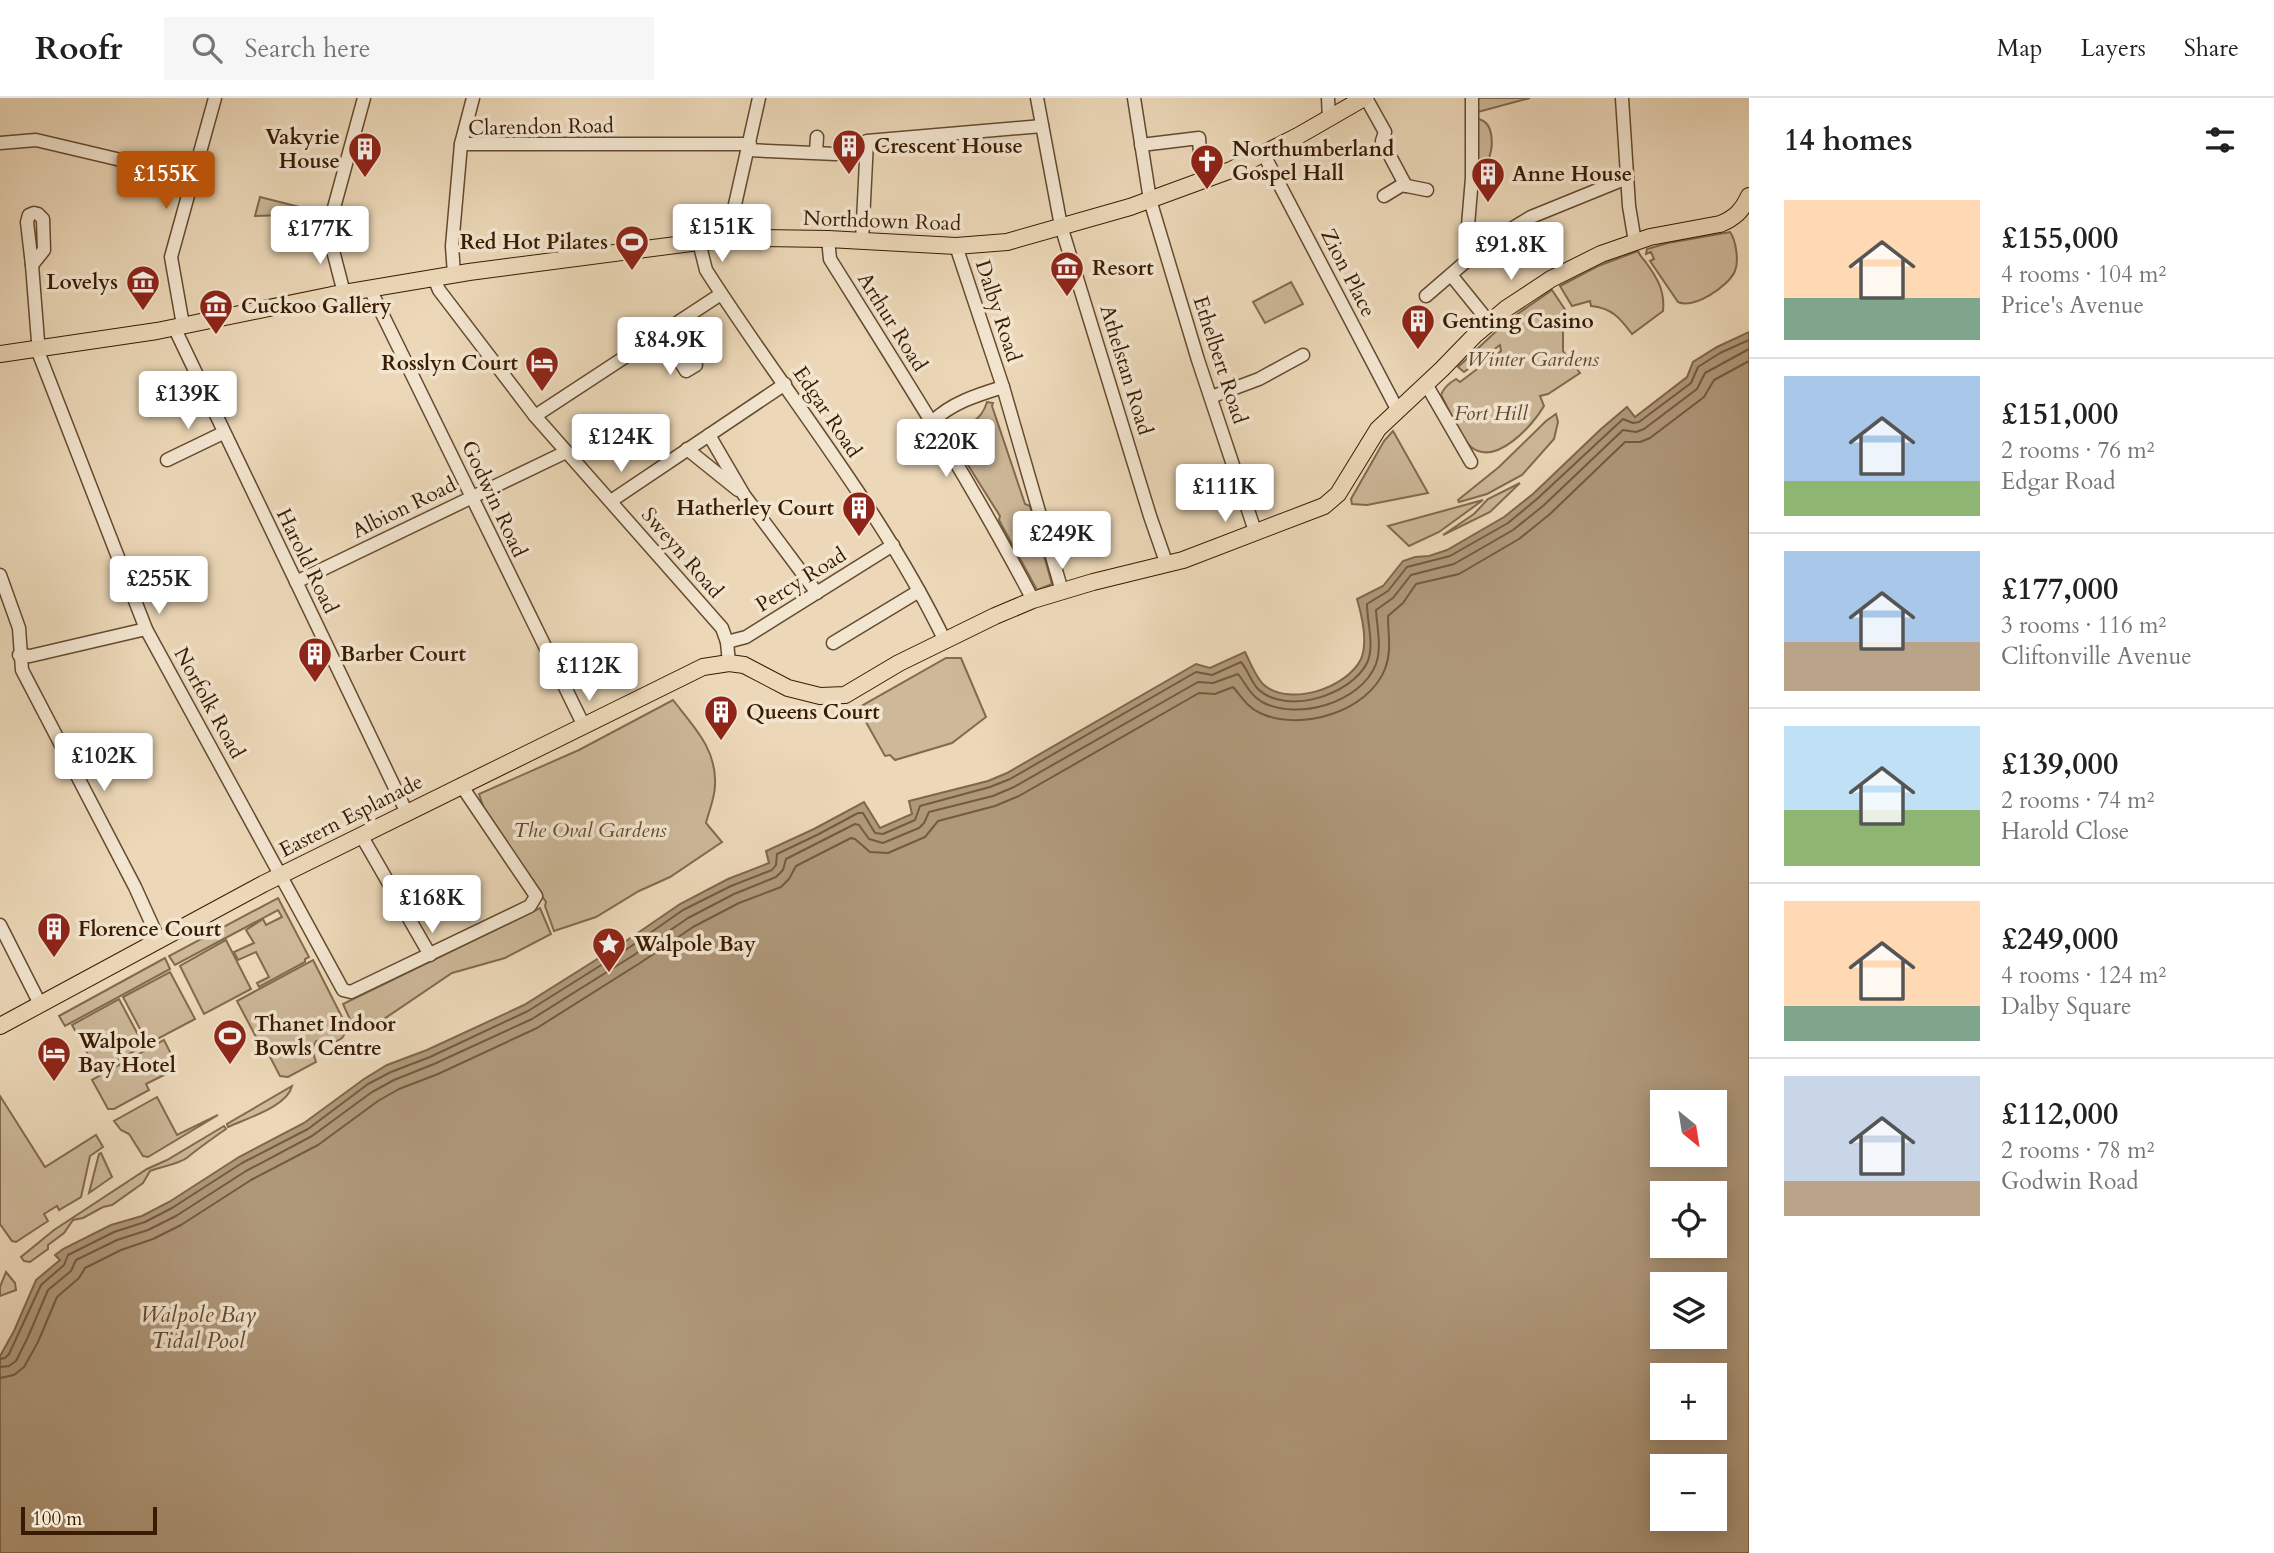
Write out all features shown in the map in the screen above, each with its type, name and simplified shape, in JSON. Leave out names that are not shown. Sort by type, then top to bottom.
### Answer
[{"type":"main road","name":"Northdown Road","points":[[0,354],[179,326],[454,274],[699,242],[828,239],[956,246],[1007,242],[1150,200],[1231,170],[1264,155],[1365,98]]},
{"type":"main road","points":[[729,663],[753,667],[782,685],[820,696],[834,697],[855,691],[899,663],[995,615],[1033,600],[1167,565],[1324,506],[1335,499],[1373,435],[1489,322],[1550,279],[1601,254],[1663,234],[1720,224],[1740,212],[1748,198]]},
{"type":"main road","name":"Eastern Esplanade","points":[[0,1026],[406,811],[703,667],[729,663]]},
{"type":"street","name":"Harold Road","points":[[215,98],[171,257],[179,326],[223,433],[406,811]]},
{"type":"street","points":[[344,293],[329,226],[364,98]]},
{"type":"street","points":[[461,144],[473,98]]},
{"type":"street","points":[[727,240],[759,98]]},
{"type":"street","name":"Athelstan Road","points":[[1037,98],[1061,226],[1167,565]]},
{"type":"street","name":"Ethelbert Road","points":[[1134,98],[1150,200],[1255,531]]},
{"type":"street","points":[[1328,98],[1329,119]]},
{"type":"street","points":[[1365,98],[1385,132],[1382,141],[1406,186]]},
{"type":"street","points":[[1467,237],[1472,178],[1472,98]]},
{"type":"street","points":[[1622,98],[1627,178],[1635,242]]},
{"type":"street","points":[[862,241],[867,141],[1042,126]]},
{"type":"street","points":[[817,137],[817,152]]},
{"type":"street","points":[[1141,145],[1199,138],[1200,154]]},
{"type":"street","points":[[0,143],[36,140],[193,177]]},
{"type":"street","name":"Clarendon Road","points":[[454,274],[452,246],[461,144],[749,147],[836,154]]},
{"type":"street","name":"Zion Place","points":[[1264,155],[1397,409]]},
{"type":"street","points":[[1426,296],[1485,245],[1531,217],[1627,178]]},
{"type":"street","points":[[1384,196],[1402,185],[1427,190]]},
{"type":"street","name":"Arthur Road","points":[[828,239],[830,259],[932,422],[1033,600]]},
{"type":"street","name":"Edgar Road","points":[[699,242],[706,270],[893,545],[945,641]]},
{"type":"street","name":"Dalby Road","points":[[956,246],[1003,387],[1062,591]]},
{"type":"street","name":"Norfolk Road","points":[[32,265],[39,354],[146,629],[343,990],[351,992],[429,955]]},
{"type":"street","points":[[1451,275],[1489,322]]},
{"type":"street","name":"Sweyn Road","points":[[433,278],[439,290],[535,416],[722,628],[727,642],[729,663]]},
{"type":"street","name":"Godwin Road","points":[[370,289],[583,726]]},
{"type":"street","points":[[535,416],[721,294]]},
{"type":"street","points":[[662,333],[686,371],[696,365]]},
{"type":"street","points":[[1211,397],[1259,379],[1303,355]]},
{"type":"street","points":[[611,501],[785,384]]},
{"type":"street","points":[[1426,384],[1471,462]]},
{"type":"street","points":[[932,422],[960,402],[1003,387]]},
{"type":"street","points":[[167,460],[223,433]]},
{"type":"street","points":[[709,435],[744,495],[817,593]]},
{"type":"street","points":[[687,449],[744,495]]},
{"type":"street","name":"Albion Road","points":[[296,582],[566,452]]},
{"type":"street","name":"Percy Road","points":[[727,642],[746,636],[893,545]]},
{"type":"street","points":[[0,575],[19,628],[22,670],[135,887],[159,940]]},
{"type":"street","points":[[833,643],[919,591]]},
{"type":"street","points":[[19,655],[30,656],[146,629]]},
{"type":"street","points":[[361,835],[429,955],[530,906],[536,896],[461,785]]},
{"type":"street","points":[[0,925],[40,1004]]},
{"type":"green space","points":[[1478,98],[1530,98],[1478,112]]},
{"type":"green space","points":[[1478,119],[1488,125],[1492,143],[1487,162],[1478,166]]},
{"type":"green space","points":[[260,197],[323,213],[320,223],[315,223],[315,214],[255,216]]},
{"type":"green space","points":[[1730,232],[1737,256],[1735,271],[1731,277],[1710,295],[1693,302],[1678,302],[1650,261],[1654,259],[1651,252],[1646,254],[1647,249]]},
{"type":"green space","name":"Winter Gardens","points":[[1638,251],[1660,286],[1663,311],[1632,334],[1615,315],[1605,309],[1591,306],[1590,301],[1572,306],[1560,286],[1598,266]]},
{"type":"green space","points":[[1291,282],[1303,304],[1265,323],[1253,302]]},
{"type":"green space","name":"Fort Hill","points":[[1552,290],[1566,311],[1557,325],[1563,328],[1563,351],[1580,373],[1548,394],[1540,396],[1544,406],[1523,433],[1513,441],[1491,452],[1481,452],[1471,447],[1463,437],[1441,395],[1442,392],[1451,382],[1456,379],[1460,382],[1501,351],[1500,345],[1464,372],[1458,367],[1506,322]]},
{"type":"green space","points":[[987,402],[993,403],[1025,504],[1030,506],[1052,584],[1037,590],[999,520],[1000,516],[942,424],[945,421],[959,425],[971,422],[981,415]]},
{"type":"green space","points":[[1556,414],[1558,422],[1554,439],[1522,475],[1487,494],[1459,502],[1458,500],[1499,467]]},
{"type":"green space","points":[[1393,431],[1428,493],[1367,505],[1352,504],[1351,499],[1384,441]]},
{"type":"green space","points":[[1520,483],[1490,512],[1443,535],[1474,514],[1488,499]]},
{"type":"green space","points":[[1483,500],[1439,532],[1409,546],[1388,526]]},
{"type":"green space","points":[[946,658],[961,658],[986,717],[952,743],[895,760],[890,755],[885,756],[858,708]]},
{"type":"green space","name":"The Oval Gardens","points":[[673,700],[696,729],[712,760],[715,790],[706,823],[722,842],[670,877],[639,891],[596,917],[554,931],[546,902],[486,815],[479,794],[579,750]]},
{"type":"green space","points":[[278,898],[309,957],[305,962],[259,987],[257,983],[269,977],[256,952],[238,960],[234,952],[254,943],[246,930],[263,919],[266,925],[282,917],[278,910],[175,965],[169,956]]},
{"type":"green space","points":[[540,908],[551,934],[505,958],[452,973],[378,1023],[365,1027],[353,1026],[343,1004]]},
{"type":"green space","points":[[226,940],[251,989],[204,1014],[180,966]]},
{"type":"green space","points":[[165,958],[170,969],[65,1026],[59,1016]]},
{"type":"green space","points":[[313,960],[348,1029],[342,1038],[332,1044],[325,1039],[316,1041],[312,1049],[316,1062],[288,1077],[280,1076],[237,1001]]},
{"type":"green space","points":[[170,972],[195,1019],[148,1044],[123,997]]},
{"type":"green space","points":[[119,999],[144,1046],[97,1071],[72,1025]]},
{"type":"green space","points":[[164,1040],[175,1062],[169,1065],[172,1071],[146,1084],[149,1090],[114,1109],[108,1109],[92,1080]]},
{"type":"green space","points":[[292,1086],[289,1093],[275,1106],[228,1127],[227,1124]]},
{"type":"green space","points":[[0,1096],[45,1167],[96,1135],[103,1147],[90,1156],[81,1197],[59,1210],[57,1206],[44,1214],[48,1221],[16,1242],[12,1241],[0,1224]]},
{"type":"green space","points":[[157,1097],[177,1135],[218,1115],[148,1157],[143,1156],[129,1134],[121,1130],[114,1121]]},
{"type":"green space","points":[[224,1126],[226,1129],[184,1159],[150,1171],[143,1183],[112,1205],[73,1220],[64,1233],[48,1245],[48,1249],[30,1262],[21,1257],[54,1230],[147,1169]]},
{"type":"green space","points":[[101,1153],[112,1177],[89,1193],[99,1154]]},
{"type":"green space","points":[[6,1272],[15,1283],[16,1290],[0,1296],[0,1287]]},
{"type":"water","name":"Walpole Bay Tidal Pool","points":[[1749,332],[1749,1553],[0,1553],[0,1356],[36,1280],[60,1260],[55,1255],[63,1249],[111,1225],[142,1216],[169,1202],[239,1157],[304,1123],[387,1065],[427,1050],[524,1005],[680,904],[728,879],[769,863],[766,851],[864,802],[880,828],[912,814],[909,801],[988,781],[1007,773],[1196,664],[1210,668],[1245,652],[1261,682],[1275,691],[1302,694],[1331,686],[1354,669],[1363,653],[1364,629],[1357,599],[1383,586],[1403,561],[1447,550],[1504,517],[1533,494],[1627,407],[1635,417],[1687,377],[1693,362]]},
{"type":"place","name":"Crescent House","points":[[849,176]]},
{"type":"place","name":"Vakyrie House","points":[[365,179]]},
{"type":"place","name":"Northumberland Gospel Hall","points":[[1207,191]]},
{"type":"place","name":"Anne House","points":[[1488,204]]},
{"type":"place","name":"Red Hot Pilates","points":[[632,272]]},
{"type":"place","name":"Resort","points":[[1067,298]]},
{"type":"place","name":"Lovelys","points":[[143,312]]},
{"type":"place","name":"Cuckoo Gallery","points":[[216,336]]},
{"type":"place","name":"Genting Casino","points":[[1418,351]]},
{"type":"place","name":"Rosslyn Court","points":[[542,393]]},
{"type":"place","name":"Hatherley Court","points":[[859,538]]},
{"type":"place","name":"Barber Court","points":[[315,684]]},
{"type":"place","name":"Queens Court","points":[[721,742]]},
{"type":"place","name":"Florence Court","points":[[54,959]]},
{"type":"place","name":"Walpole Bay","points":[[609,974]]},
{"type":"place","name":"Thanet Indoor Bowls Centre","points":[[230,1066]]},
{"type":"place","name":"Walpole Bay Hotel","points":[[54,1083]]}]
